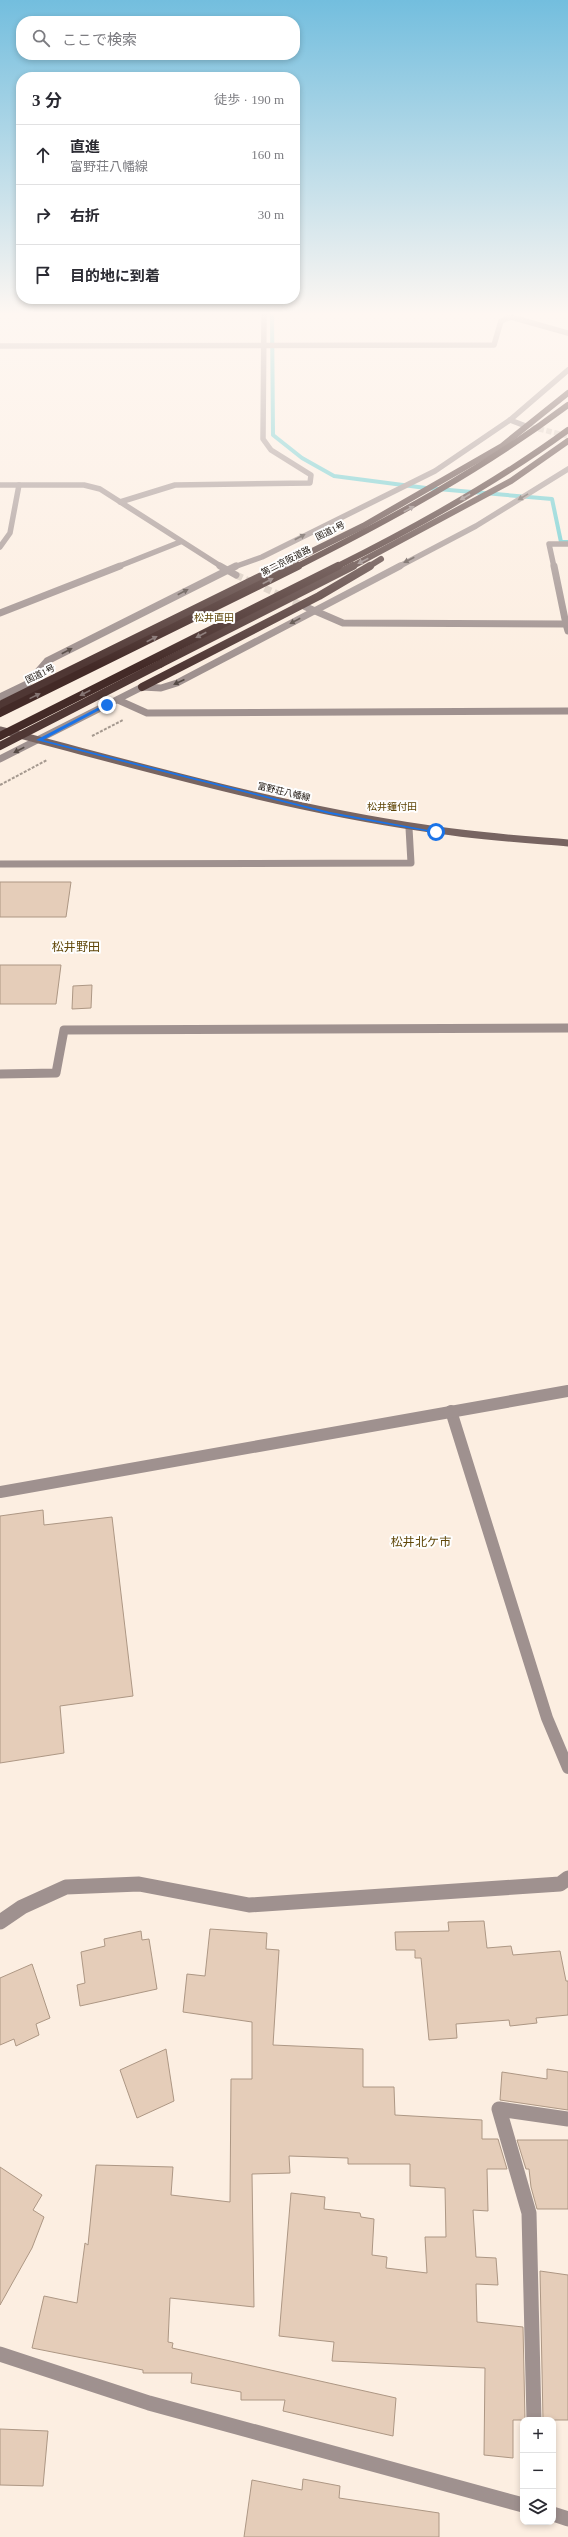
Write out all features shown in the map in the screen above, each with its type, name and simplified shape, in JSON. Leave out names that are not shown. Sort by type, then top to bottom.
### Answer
[{"type":"highway","name":"国道1号","points":[[0,705],[382,516],[502,446],[521,430]]},
{"type":"highway","name":"第二京阪道路","points":[[0,713],[364,533],[434,495],[500,455],[533,430]]},
{"type":"highway","points":[[0,736],[385,542],[526,461],[567,430]]},
{"type":"highway","points":[[0,746],[410,537],[511,481],[568,441]]},
{"type":"highway","points":[[27,684],[318,540],[382,516]]},
{"type":"highway","points":[[142,687],[319,596],[397,549],[410,537]]},
{"type":"main road","name":"富野荘八幡線","points":[[0,730],[300,806],[409,828],[477,837],[568,843]]},
{"type":"street","points":[[120,502],[175,484],[292,486],[310,483],[311,476],[271,450],[263,439],[263,430]]},
{"type":"street","points":[[0,697],[27,684],[47,661],[228,570],[262,557],[435,471],[495,430]]},
{"type":"street","points":[[0,759],[142,687],[161,688],[178,683],[476,526],[568,469]]},
{"type":"street","points":[[0,484],[84,485],[100,489],[180,542],[236,574]]},
{"type":"street","points":[[0,547],[10,533],[19,485]]},
{"type":"street","points":[[0,614],[180,542]]},
{"type":"street","points":[[568,544],[549,544],[568,631]]},
{"type":"street","points":[[306,607],[343,623],[566,624]]},
{"type":"street","points":[[118,700],[147,713],[568,711]]},
{"type":"street","points":[[0,864],[411,863],[409,828]]},
{"type":"street","points":[[0,1074],[56,1073],[64,1030],[568,1028]]},
{"type":"street","points":[[0,1492],[568,1391]]},
{"type":"street","points":[[450,1411],[547,1718],[568,1768]]},
{"type":"street","points":[[0,1922],[22,1907],[66,1887],[139,1884],[249,1905],[560,1884],[568,1878]]},
{"type":"street","points":[[534,2417],[529,2213],[499,2109],[568,2119]]},
{"type":"street","points":[[0,2354],[150,2403],[520,2504]]},
{"type":"street","points":[[556,2515],[568,2519]]},
{"type":"building","points":[[0,882],[71,882],[66,917],[0,917]]},
{"type":"building","points":[[0,965],[61,965],[56,1004],[0,1004]]},
{"type":"building","points":[[92,985],[91,1008],[72,1009],[73,986]]},
{"type":"building","points":[[43,1510],[44,1525],[112,1517],[133,1696],[60,1706],[64,1753],[0,1763],[0,1516]]},
{"type":"building","points":[[484,1921],[487,1948],[511,1946],[513,1955],[560,1951],[566,1981],[568,1981],[568,2015],[536,2018],[537,2023],[510,2026],[509,2020],[456,2024],[457,2038],[429,2040],[421,1958],[415,1958],[415,1950],[396,1950],[395,1932],[449,1931],[448,1922]]},
{"type":"building","points":[[210,1929],[267,1933],[266,1949],[279,1950],[273,2045],[363,2049],[363,2087],[394,2087],[395,2115],[482,2120],[482,2139],[498,2139],[507,2169],[487,2169],[488,2211],[473,2210],[476,2257],[496,2258],[498,2285],[476,2284],[477,2322],[523,2327],[525,2417],[520,2417],[520,2420],[513,2420],[513,2458],[484,2455],[485,2368],[332,2361],[334,2342],[279,2336],[291,2193],[325,2197],[324,2209],[360,2213],[361,2217],[374,2219],[372,2255],[387,2257],[386,2268],[427,2273],[425,2237],[446,2237],[445,2188],[410,2186],[410,2164],[348,2164],[348,2158],[289,2156],[290,2173],[252,2174],[254,2307],[170,2298],[168,2342],[173,2343],[172,2348],[396,2398],[393,2436],[283,2411],[285,2400],[241,2400],[241,2392],[191,2383],[192,2373],[143,2373],[143,2370],[32,2348],[44,2296],[77,2303],[85,2243],[88,2245],[96,2165],[173,2167],[171,2195],[230,2202],[231,2079],[252,2079],[252,2022],[183,2012],[187,1974],[205,1976]]},
{"type":"building","points":[[141,1931],[142,1940],[149,1939],[157,1989],[80,2006],[77,1985],[85,1983],[81,1952],[105,1946],[104,1939]]},
{"type":"building","points":[[32,1964],[50,2018],[36,2024],[39,2035],[16,2046],[14,2039],[0,2045],[0,1978]]},
{"type":"building","points":[[166,2049],[174,2101],[137,2118],[120,2070]]},
{"type":"building","points":[[547,2069],[568,2072],[568,2110],[500,2100],[502,2072],[547,2079]]},
{"type":"building","points":[[517,2140],[568,2140],[568,2209],[537,2209],[531,2187],[529,2169],[526,2169]]},
{"type":"building","points":[[0,2167],[42,2195],[33,2210],[44,2217],[32,2248],[0,2305]]},
{"type":"building","points":[[540,2271],[568,2275],[568,2420],[556,2420],[556,2417],[543,2417]]},
{"type":"building","points":[[0,2429],[48,2431],[43,2486],[0,2485]]},
{"type":"building","points":[[303,2479],[340,2486],[339,2498],[439,2513],[439,2537],[244,2537],[252,2480],[302,2490]]},
{"type":"waterway","points":[[273,430],[273,435],[302,458],[334,476],[426,488],[552,499],[561,542],[568,542]]},
{"type":"tunnel","points":[[545,430],[568,436]]},
{"type":"tunnel","points":[[236,575],[306,607]]},
{"type":"district","name":"松井直田","points":[[214,617]]},
{"type":"district","name":"松井鐘付田","points":[[392,806]]},
{"type":"district","name":"松井野田","points":[[76,947]]},
{"type":"district","name":"松井北ケ市","points":[[421,1542]]},
{"type":"route","points":[[107,705],[38,740],[211,785],[330,813],[436,832]]}]
